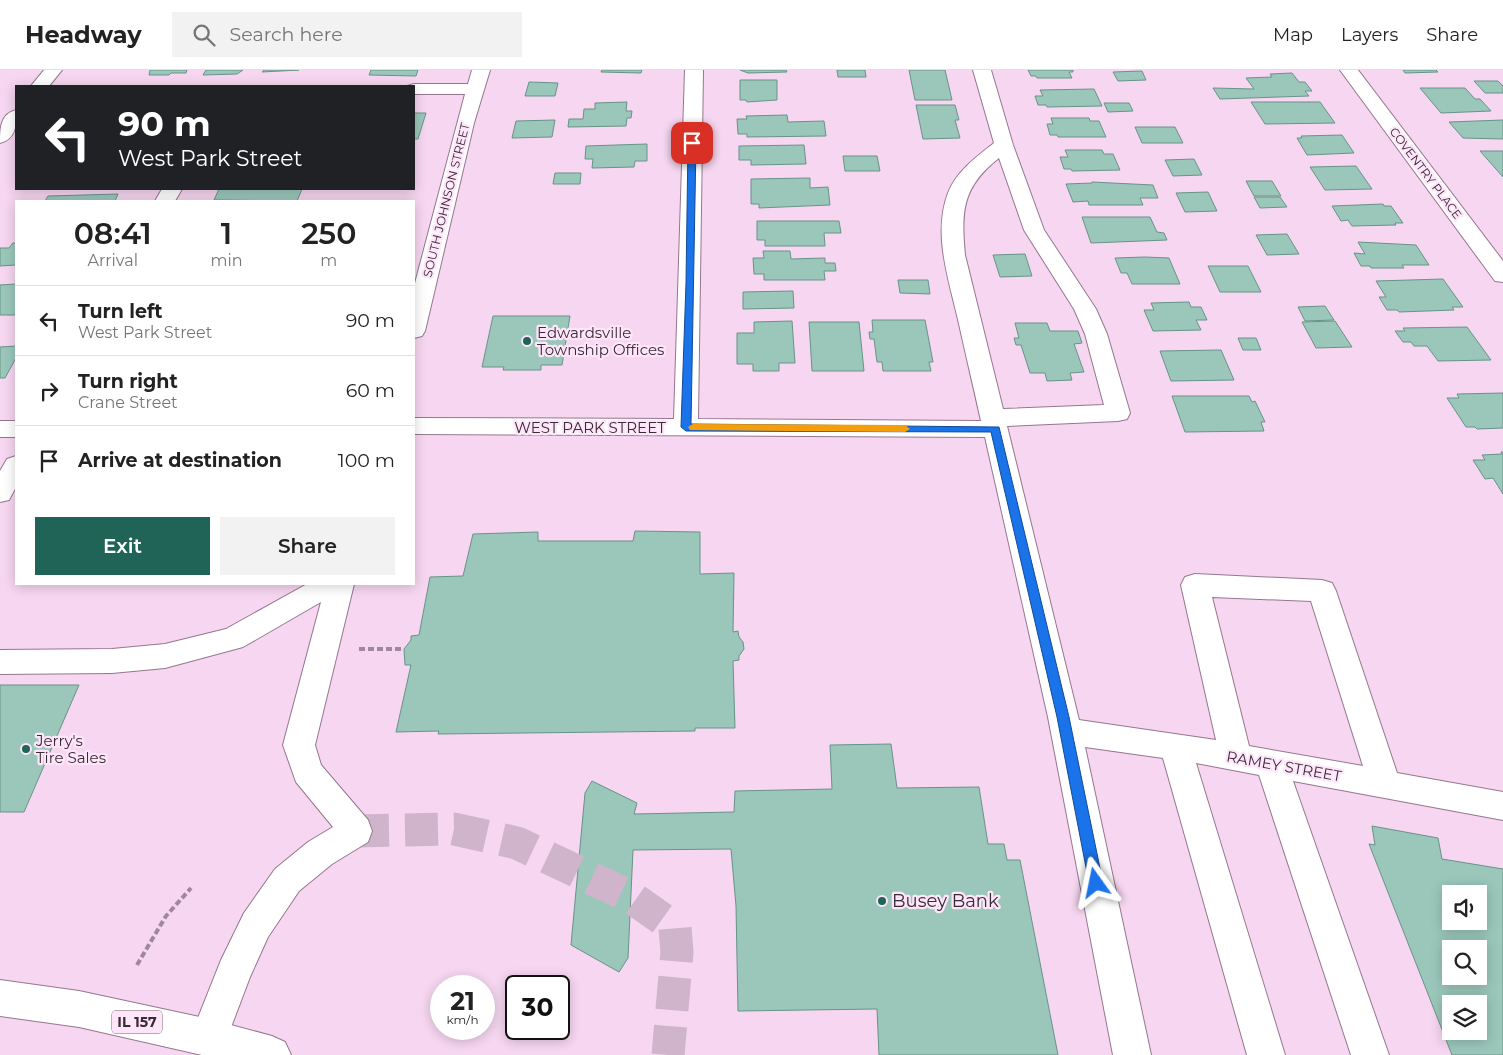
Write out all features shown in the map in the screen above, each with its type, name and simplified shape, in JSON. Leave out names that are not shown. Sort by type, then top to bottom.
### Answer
[{"type":"street","points":[[41,85],[53,70]]},
{"type":"street","points":[[686,427],[694,70]]},
{"type":"street","points":[[982,70],[1004,145],[977,165],[963,181],[954,202],[951,227],[954,255],[1065,731],[1132,1055]]},
{"type":"street","name":"COVENTRY PLACE","points":[[1350,70],[1503,276]]},
{"type":"street","points":[[415,89],[478,79]]},
{"type":"street","name":"SOUTH JOHNSON STREET","points":[[415,327],[465,123],[478,79]]},
{"type":"street","points":[[0,137],[15,117]]},
{"type":"street","name":"WEST PARK STREET","points":[[415,426],[686,427],[994,423],[1118,413],[1096,334],[1085,309],[1034,230],[1004,145]]},
{"type":"street","points":[[0,429],[15,429]]},
{"type":"street","points":[[0,493],[15,467]]},
{"type":"street","points":[[0,662],[112,661],[165,656],[233,639],[328,585]]},
{"type":"street","points":[[209,1038],[234,972],[256,926],[287,880],[320,853],[356,831],[307,772],[299,745],[340,585]]},
{"type":"street","points":[[1236,757],[1195,585],[1322,591],[1385,784]]},
{"type":"street","name":"RAMEY STREET","points":[[1065,731],[1174,746],[1503,806]]},
{"type":"street","points":[[1174,746],[1266,1055]]},
{"type":"street","points":[[1271,764],[1370,1055]]},
{"type":"street","name":"IL 157","points":[[0,998],[79,1009],[209,1038],[272,1055]]},
{"type":"path","points":[[354,649],[404,650]]},
{"type":"path","points":[[137,965],[166,916],[191,888]]},
{"type":"building","points":[[150,70],[187,70],[186,73],[149,75]]},
{"type":"building","points":[[206,70],[243,70],[237,74],[203,75]]},
{"type":"building","points":[[264,70],[299,70],[262,72]]},
{"type":"building","points":[[371,70],[418,70],[416,76],[369,75]]},
{"type":"building","points":[[602,70],[642,70],[641,73],[601,72]]},
{"type":"building","points":[[740,70],[786,70],[787,72],[748,73]]},
{"type":"building","points":[[837,70],[865,70],[866,77],[838,77]]},
{"type":"building","points":[[909,70],[945,70],[952,100],[915,100]]},
{"type":"building","points":[[1028,70],[1073,70],[1073,72],[1069,72],[1072,78],[1037,78],[1036,76],[1031,76]]},
{"type":"building","points":[[1403,70],[1436,70],[1438,72],[1405,73]]},
{"type":"building","points":[[1142,71],[1146,80],[1118,81],[1113,72]]},
{"type":"building","points":[[1292,73],[1299,82],[1305,82],[1312,91],[1305,91],[1309,96],[1220,99],[1213,88],[1254,89],[1246,78],[1272,77],[1270,74]]},
{"type":"building","points":[[740,80],[777,80],[777,100],[747,102],[746,100],[740,100]]},
{"type":"building","points":[[1474,81],[1498,81],[1503,86],[1503,93],[1485,93]]},
{"type":"building","points":[[529,82],[558,83],[555,96],[525,96]]},
{"type":"building","points":[[1420,88],[1465,88],[1475,99],[1480,99],[1491,111],[1441,113]]},
{"type":"building","points":[[1094,89],[1102,106],[1047,107],[1046,105],[1038,105],[1035,96],[1043,96],[1040,90]]},
{"type":"building","points":[[627,102],[626,111],[632,111],[631,118],[627,118],[626,126],[568,127],[569,119],[583,119],[584,109],[595,109],[595,103]]},
{"type":"building","points":[[1251,102],[1320,102],[1335,123],[1265,124]]},
{"type":"building","points":[[1104,103],[1129,103],[1133,111],[1108,112]]},
{"type":"building","points":[[916,105],[955,105],[959,120],[955,120],[960,138],[923,139]]},
{"type":"building","points":[[415,113],[426,113],[418,139],[415,139]]},
{"type":"building","points":[[787,115],[788,122],[824,121],[826,136],[747,137],[747,134],[738,134],[737,119],[747,119],[746,116]]},
{"type":"building","points":[[1051,118],[1089,118],[1090,121],[1099,121],[1106,137],[1058,137],[1057,135],[1050,135],[1047,124],[1053,124]]},
{"type":"building","points":[[555,120],[552,137],[512,138],[516,121]]},
{"type":"building","points":[[1503,120],[1503,139],[1463,138],[1449,122]]},
{"type":"building","points":[[1135,127],[1175,127],[1183,143],[1142,143]]},
{"type":"building","points":[[1342,135],[1354,153],[1307,155],[1297,138],[1302,138],[1301,136]]},
{"type":"building","points":[[647,144],[647,161],[635,161],[634,167],[592,168],[593,159],[585,159],[586,146]]},
{"type":"building","points":[[804,145],[806,164],[751,165],[751,160],[739,160],[739,146]]},
{"type":"building","points":[[1065,150],[1102,150],[1104,154],[1113,154],[1120,170],[1072,171],[1071,169],[1064,169],[1060,157],[1068,157]]},
{"type":"building","points":[[1480,151],[1503,151],[1503,177]]},
{"type":"building","points":[[843,156],[877,156],[880,171],[845,171]]},
{"type":"building","points":[[1194,159],[1202,175],[1173,176],[1165,160]]},
{"type":"building","points":[[1356,166],[1372,189],[1325,190],[1310,167]]},
{"type":"building","points":[[555,173],[581,173],[580,184],[553,184]]},
{"type":"building","points":[[810,178],[810,188],[828,187],[830,205],[759,208],[759,204],[751,204],[751,179]]},
{"type":"building","points":[[1246,181],[1272,181],[1281,196],[1254,196]]},
{"type":"building","points":[[1092,182],[1153,185],[1158,198],[1140,198],[1143,205],[1089,205],[1088,201],[1073,202],[1066,184]]},
{"type":"building","points":[[219,190],[302,190],[297,200],[214,200]]},
{"type":"building","points":[[1208,192],[1217,211],[1185,212],[1176,193]]},
{"type":"building","points":[[118,194],[115,200],[46,200],[48,196]]},
{"type":"building","points":[[1254,197],[1280,197],[1287,207],[1260,208]]},
{"type":"building","points":[[1383,204],[1384,206],[1391,206],[1403,223],[1395,223],[1396,225],[1352,226],[1348,220],[1341,221],[1332,206]]},
{"type":"building","points":[[1082,217],[1150,217],[1157,232],[1164,233],[1167,240],[1091,243]]},
{"type":"building","points":[[757,221],[839,221],[841,233],[824,233],[825,246],[765,246],[765,240],[757,240]]},
{"type":"building","points":[[1287,234],[1299,254],[1267,255],[1256,235]]},
{"type":"building","points":[[1358,242],[1416,245],[1429,265],[1402,265],[1404,268],[1371,268],[1370,266],[1361,266],[1354,253],[1365,254]]},
{"type":"building","points":[[15,243],[15,265],[0,266],[0,248],[9,248]]},
{"type":"building","points":[[763,251],[790,251],[791,259],[825,258],[825,263],[835,263],[836,271],[824,271],[825,280],[764,280],[764,274],[754,274],[753,258],[764,258]]},
{"type":"building","points":[[1025,254],[1032,276],[1000,277],[993,255]]},
{"type":"building","points":[[1115,258],[1169,258],[1180,284],[1132,284],[1127,273],[1121,273]]},
{"type":"building","points":[[1208,266],[1248,266],[1261,292],[1220,292]]},
{"type":"building","points":[[1443,279],[1463,307],[1452,307],[1454,310],[1399,312],[1397,310],[1387,310],[1379,297],[1386,297],[1376,281]]},
{"type":"building","points":[[898,280],[928,280],[930,294],[900,293]]},
{"type":"building","points":[[15,284],[15,315],[0,315],[0,285]]},
{"type":"building","points":[[793,291],[794,308],[743,309],[743,292]]},
{"type":"building","points":[[1189,302],[1191,307],[1201,307],[1207,320],[1196,320],[1201,330],[1153,331],[1144,310],[1154,310],[1151,303]]},
{"type":"building","points":[[1325,306],[1334,320],[1305,321],[1298,307]]},
{"type":"building","name":"Edwardsville Township Offices","points":[[493,316],[570,316],[562,365],[541,365],[541,370],[503,370],[504,367],[482,367]]},
{"type":"building","points":[[872,320],[925,320],[933,362],[929,362],[931,371],[883,371],[882,362],[877,362],[874,339],[870,339],[869,332],[873,332]]},
{"type":"building","points":[[792,321],[795,363],[779,363],[779,371],[753,371],[753,364],[737,364],[737,333],[754,333],[754,322]]},
{"type":"building","points":[[1335,321],[1352,347],[1316,348],[1302,322]]},
{"type":"building","points":[[809,322],[859,322],[864,371],[812,371]]},
{"type":"building","points":[[1015,323],[1047,323],[1050,331],[1078,331],[1082,343],[1074,344],[1084,372],[1070,373],[1072,380],[1047,381],[1045,373],[1030,373],[1021,345],[1016,345],[1014,338],[1019,338]]},
{"type":"building","points":[[1467,327],[1491,360],[1438,361],[1427,346],[1414,346],[1411,342],[1403,342],[1395,331],[1405,331],[1403,328]]},
{"type":"building","points":[[1238,338],[1256,338],[1261,350],[1243,350]]},
{"type":"building","points":[[15,346],[15,360],[5,378],[0,378],[0,347]]},
{"type":"building","points":[[1221,350],[1234,380],[1171,381],[1160,351]]},
{"type":"building","points":[[1503,393],[1503,428],[1477,429],[1475,427],[1466,427],[1447,398],[1459,398],[1457,394]]},
{"type":"building","points":[[1172,396],[1249,396],[1252,402],[1255,401],[1265,422],[1261,422],[1264,431],[1185,432]]},
{"type":"building","points":[[1501,452],[1503,452],[1503,494],[1493,478],[1485,479],[1473,460],[1485,460],[1482,455],[1502,454]]},
{"type":"building","points":[[635,531],[700,532],[700,574],[734,573],[733,632],[738,631],[744,649],[739,656],[739,660],[733,661],[735,728],[695,728],[695,731],[438,734],[439,731],[396,732],[411,665],[405,665],[404,649],[411,640],[411,636],[419,635],[430,577],[463,576],[473,534],[538,532],[538,541],[633,541]]},
{"type":"building","name":"Jerry's Tire Sales","points":[[0,685],[79,685],[24,812],[0,812]]},
{"type":"building","name":"Busey Bank","points":[[891,744],[897,788],[979,787],[988,844],[1004,844],[1007,860],[1020,860],[1058,1055],[879,1055],[877,1009],[738,1011],[736,906],[731,849],[633,850],[628,958],[619,972],[571,945],[585,793],[592,781],[637,803],[634,814],[734,812],[735,791],[832,789],[830,745]]},
{"type":"building","points":[[1372,826],[1438,838],[1442,859],[1503,869],[1503,1055],[1452,1055],[1446,1040],[1487,1040],[1487,995],[1442,995],[1442,1030],[1369,844],[1375,845]]},
{"type":"tunnel","points":[[356,831],[454,829],[517,843],[631,897],[675,928],[677,952],[668,1055]]},
{"type":"slow traffic","points":[[693,427],[905,429]]},
{"type":"place","name":"Edwardsville Township Offices","points":[[527,341]]},
{"type":"place","name":"Jerry's Tire Sales","points":[[26,749]]},
{"type":"place","name":"Busey Bank","points":[[882,901]]},
{"type":"route","points":[[692,143],[686,427],[995,429],[1063,717],[1096,883]]}]
